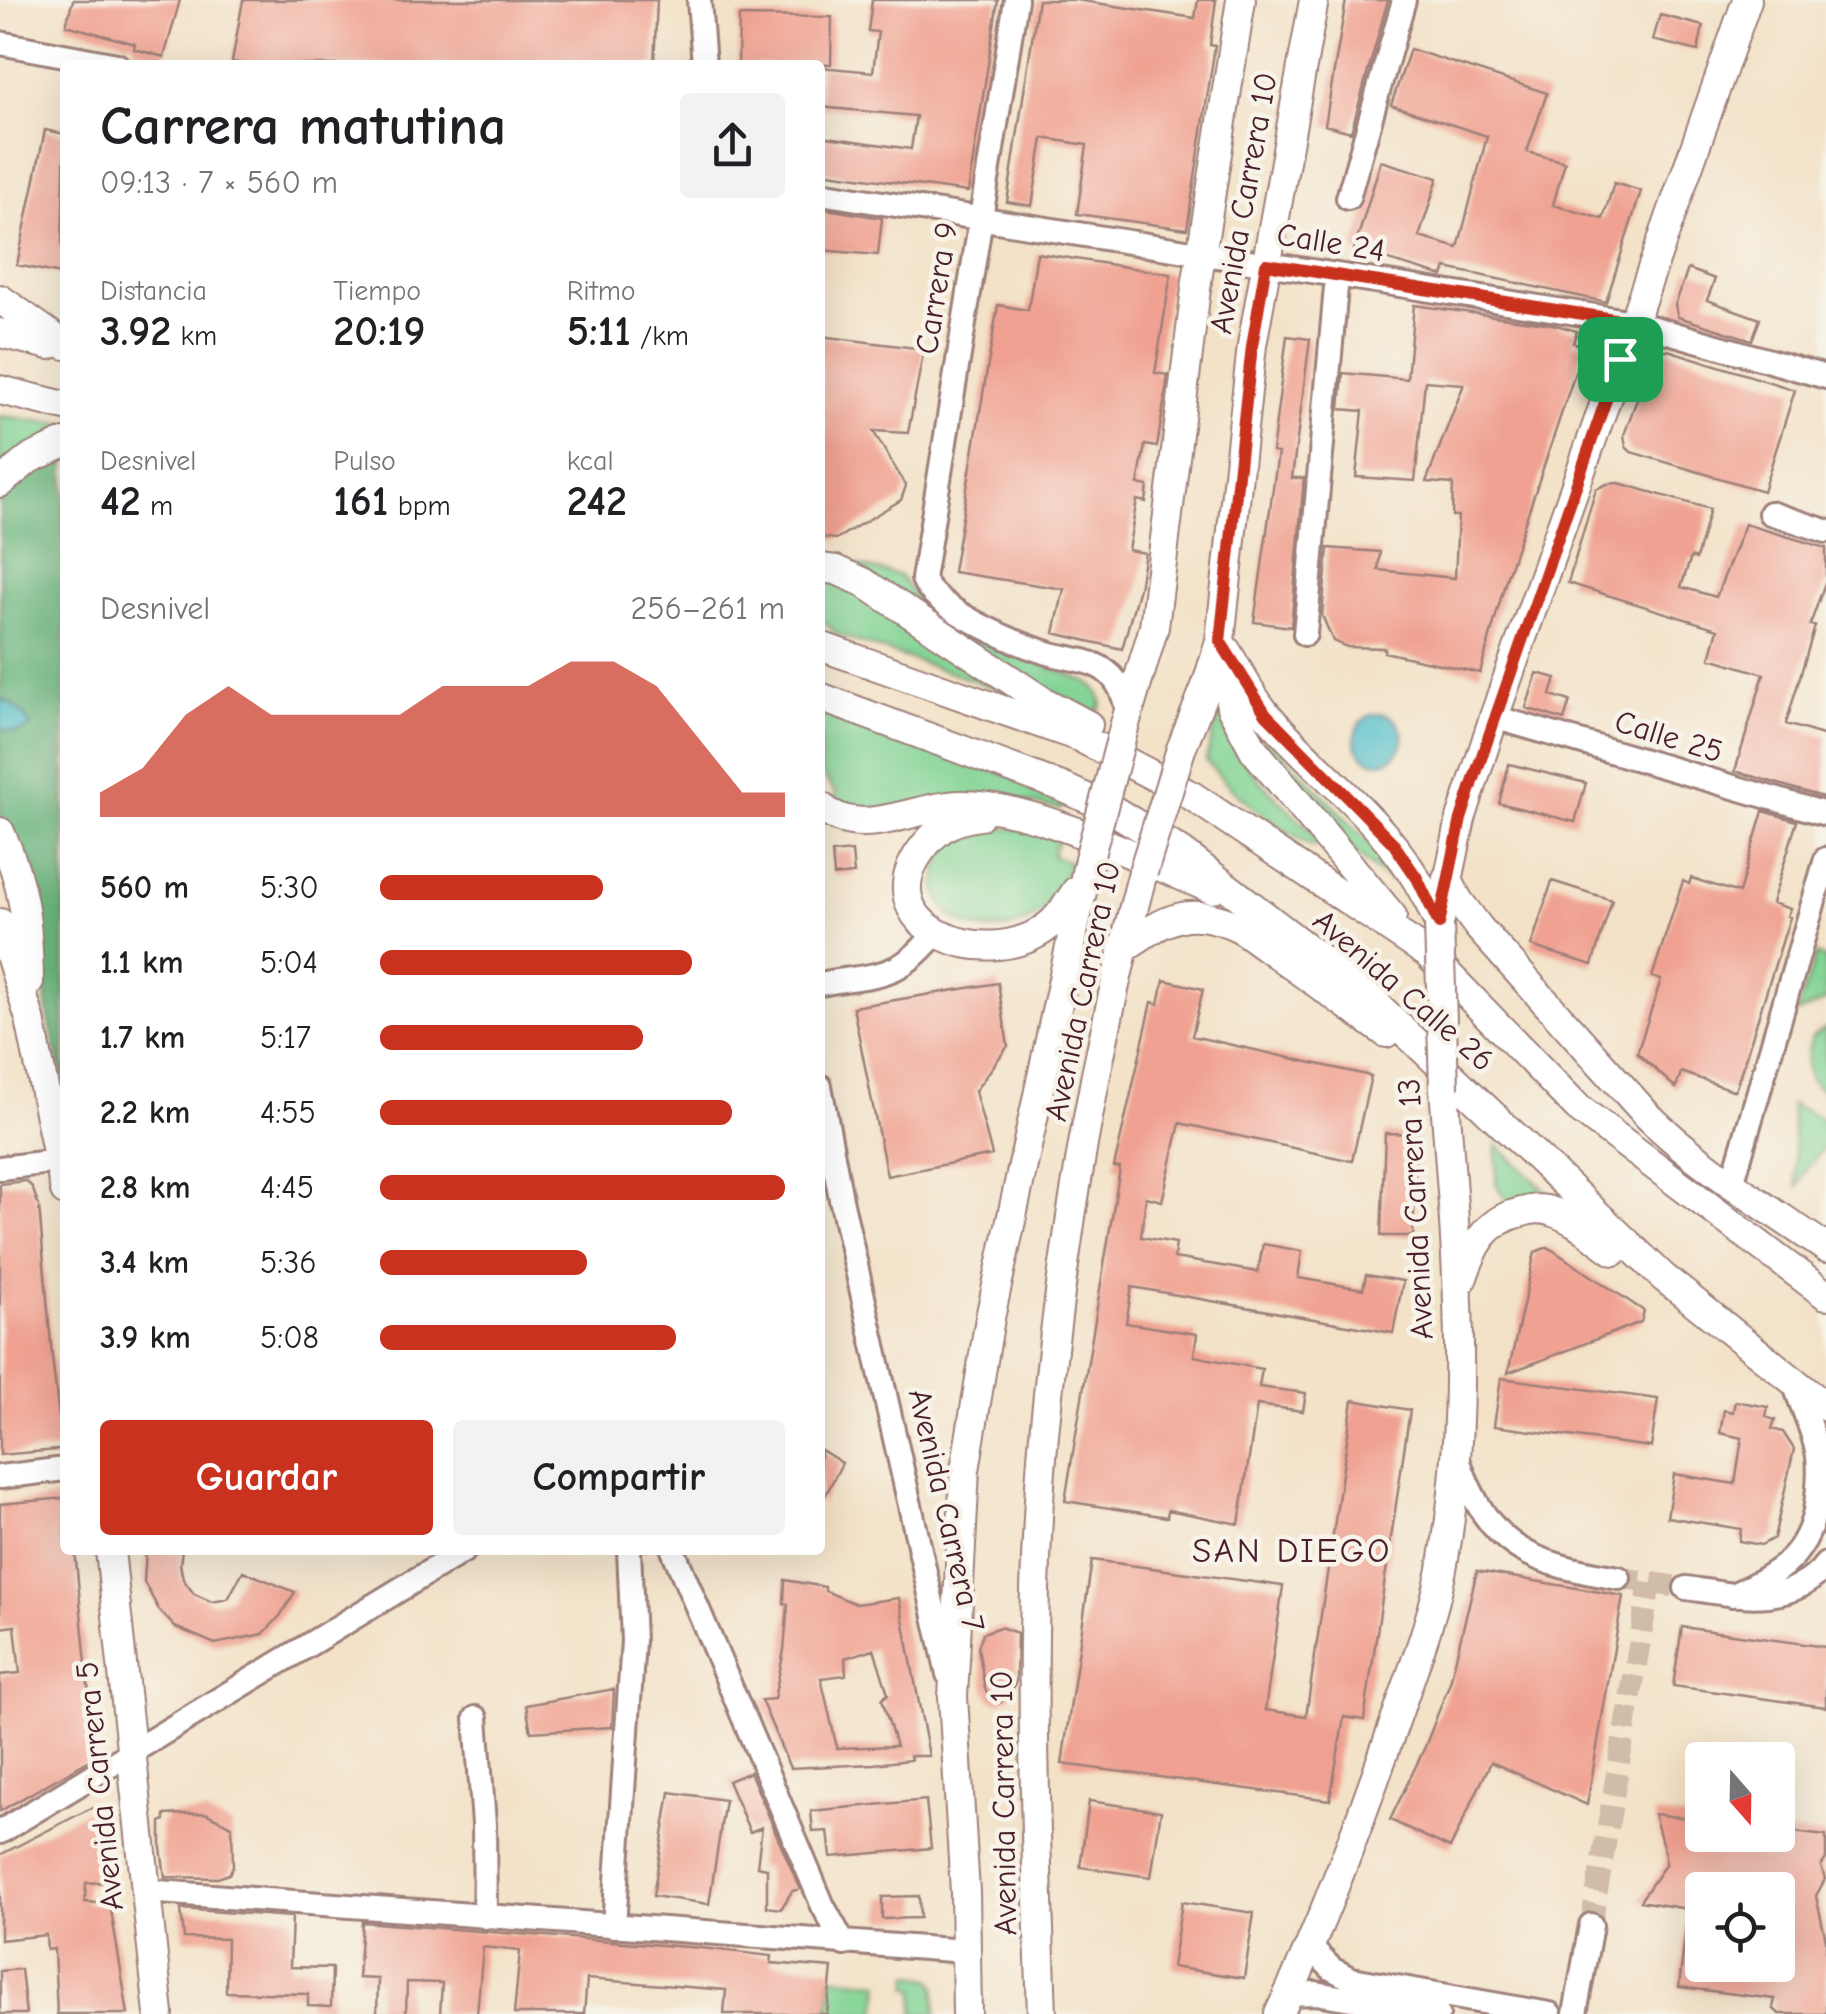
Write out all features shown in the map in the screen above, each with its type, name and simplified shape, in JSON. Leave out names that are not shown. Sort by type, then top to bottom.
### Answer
[{"type":"main road","name":"Avenida Carrera 10","points":[[953,1697],[961,1516],[975,1402],[1087,868],[1154,627],[1202,254],[1242,0]]},
{"type":"main road","name":"Avenida Carrera 10","points":[[1042,2014],[1033,1724],[1045,1424],[1074,1193],[1122,949],[1181,749],[1220,641],[1252,346],[1314,0]]},
{"type":"main road","name":"Avenida Carrera 13","points":[[1284,2004],[1311,1948],[1357,1830],[1434,1601],[1445,1556],[1455,1450],[1459,1289],[1455,1089],[1439,924],[1447,878],[1461,819],[1494,717],[1747,0]]},
{"type":"main road","points":[[0,299],[60,343]]},
{"type":"main road","points":[[0,332],[60,346]]},
{"type":"main road","points":[[0,349],[60,361]]},
{"type":"main road","points":[[0,390],[60,405]]},
{"type":"main road","points":[[0,409],[60,416]]},
{"type":"main road","points":[[0,483],[29,459],[60,445]]},
{"type":"main road","points":[[825,569],[863,582],[1041,700],[1128,747],[1192,796]]},
{"type":"main road","points":[[1220,641],[1266,714],[1393,843],[1417,878],[1439,924]]},
{"type":"main road","points":[[1220,641],[1231,706],[1254,750],[1362,883],[1427,954]]},
{"type":"main road","name":"Avenida Calle 26","points":[[825,648],[1079,737],[1192,796],[1427,954],[1578,1108],[1826,1294]]},
{"type":"main road","name":"Avenida Calle 26","points":[[825,699],[1062,787],[1113,810],[1183,854],[1360,989],[1455,1089],[1650,1265],[1722,1327],[1826,1407]]},
{"type":"main road","points":[[825,809],[842,821],[856,823],[956,805],[1053,824],[1246,903]]},
{"type":"main road","points":[[1053,824],[980,816],[962,818],[932,837],[910,870],[906,895],[918,918],[937,932],[972,947],[998,947],[1015,942],[1051,924],[1087,868]]},
{"type":"main road","points":[[0,832],[24,898],[30,1018]]},
{"type":"main road","points":[[1447,878],[1479,928],[1647,1116],[1732,1184],[1826,1248]]},
{"type":"main road","points":[[1122,949],[1184,915],[1224,921],[1240,928],[1455,1089]]},
{"type":"main road","points":[[0,923],[30,1018],[60,1161]]},
{"type":"main road","points":[[1732,1184],[1826,1269]]},
{"type":"main road","points":[[1459,1289],[1471,1252],[1495,1221],[1530,1210],[1549,1210],[1567,1218],[1722,1327]]},
{"type":"main road","name":"Avenida Carrera 5","points":[[110,1555],[159,2014]]},
{"type":"main road","name":"Avenida Carrera 7","points":[[953,1697],[966,1892],[967,2014]]},
{"type":"street","points":[[699,0],[704,60]]},
{"type":"street","name":"Carrera 9","points":[[1016,0],[923,571],[926,587],[952,610],[1045,652],[1104,670],[1118,684],[1127,718]]},
{"type":"street","points":[[1348,198],[1404,0]]},
{"type":"street","points":[[0,43],[90,60]]},
{"type":"street","name":"Calle 24","points":[[825,193],[1633,322],[1826,378]]},
{"type":"street","points":[[1305,634],[1338,276]]},
{"type":"street","points":[[1770,513],[1826,532]]},
{"type":"street","name":"Calle 25","points":[[1494,717],[1826,814]]},
{"type":"street","points":[[1732,1184],[1826,859]]},
{"type":"street","points":[[825,983],[901,968],[937,932]]},
{"type":"street","name":"Avenida Carrera 7","points":[[825,1112],[953,1697]]},
{"type":"street","points":[[0,1168],[60,1161]]},
{"type":"street","points":[[1732,1594],[1784,1568],[1801,1551],[1812,1526],[1818,1493],[1818,1459],[1794,1382]]},
{"type":"street","points":[[1455,1450],[1477,1507],[1487,1522],[1525,1554],[1579,1572],[1618,1578]]},
{"type":"street","points":[[0,1477],[60,1470]]},
{"type":"street","points":[[0,1832],[457,1555]]},
{"type":"street","points":[[614,1926],[633,1642],[628,1555]]},
{"type":"street","points":[[675,1555],[823,1906],[844,1944]]},
{"type":"street","points":[[1686,1588],[1778,1595],[1809,1582],[1826,1564]]},
{"type":"street","points":[[476,1718],[484,1824],[485,1917]]},
{"type":"street","points":[[145,1892],[966,1950]]},
{"type":"street","points":[[1575,2014],[1591,1925]]},
{"type":"street","points":[[1311,1948],[1332,1969],[1352,1979],[1550,2014]]},
{"type":"street","points":[[1284,2004],[1316,1993],[1438,2014]]},
{"type":"green space","points":[[0,416],[60,423],[60,437],[0,467]]},
{"type":"green space","points":[[60,460],[60,1067],[48,1016],[39,924],[26,868],[0,815],[0,502],[29,475]]},
{"type":"green space","points":[[825,558],[899,575],[923,606],[1018,655],[1088,682],[1097,690],[1102,702],[1100,709],[1075,711]]},
{"type":"green space","points":[[825,578],[842,580],[1023,697],[838,635],[825,623]]},
{"type":"green space","points":[[825,713],[1066,795],[1061,809],[1007,799],[855,810],[833,800],[837,794],[825,778]]},
{"type":"green space","points":[[1218,714],[1249,767],[1322,841],[1313,846],[1283,829],[1242,798],[1206,761]]},
{"type":"green space","points":[[1251,721],[1391,865],[1392,881],[1353,851],[1314,809]]},
{"type":"green space","points":[[985,826],[1060,832],[1052,856],[1070,862],[1054,898],[1031,919],[1007,929],[983,929],[962,922],[946,909],[937,890],[938,869],[951,845]]},
{"type":"green space","points":[[1816,955],[1826,959],[1826,1001],[1796,1014]]},
{"type":"green space","points":[[1826,1028],[1826,1091],[1812,1082],[1807,1061],[1812,1037]]},
{"type":"green space","points":[[1791,1104],[1826,1121],[1826,1146],[1806,1169],[1797,1189]]},
{"type":"green space","points":[[1497,1145],[1554,1199],[1508,1203],[1496,1184]]},
{"type":"green space","points":[[911,1974],[931,1979],[936,1985],[936,2014],[914,2014],[916,1989],[909,1988]]},
{"type":"green space","points":[[832,1977],[880,1982],[877,2014],[829,2014]]},
{"type":"water","points":[[0,698],[25,717],[31,726],[28,730],[15,733],[0,729]]},
{"type":"water","points":[[1379,714],[1396,721],[1403,738],[1396,755],[1379,762],[1362,755],[1355,738],[1362,721]]},
{"type":"building","points":[[73,0],[180,0],[164,57],[134,49],[135,44],[66,25]]},
{"type":"building","points":[[243,0],[657,0],[654,60],[232,60]]},
{"type":"building","points":[[872,0],[998,0],[968,192],[825,173],[825,137],[911,149],[916,116],[825,107],[825,67],[873,72],[878,32],[868,31]]},
{"type":"building","points":[[1038,0],[1076,0],[1195,18],[1198,0],[1216,0],[1210,45],[1215,46],[1187,229],[1077,214],[1087,145],[1043,138],[1032,206],[1007,202]]},
{"type":"building","points":[[1346,0],[1388,0],[1351,132],[1325,125]]},
{"type":"building","points":[[1660,15],[1703,26],[1698,51],[1653,40]]},
{"type":"building","points":[[739,16],[832,17],[831,64],[825,64],[825,60],[738,60]]},
{"type":"building","points":[[1410,49],[1547,93],[1527,152],[1565,162],[1553,205],[1603,219],[1614,183],[1641,191],[1606,302],[1446,268],[1443,276],[1354,250],[1381,161],[1438,178],[1419,237],[1458,248],[1487,136],[1391,105]]},
{"type":"building","points":[[45,130],[60,133],[60,274],[17,265]]},
{"type":"building","points":[[825,209],[882,218],[878,255],[825,250]]},
{"type":"building","points":[[1037,253],[1171,274],[1155,373],[1168,375],[1165,397],[1157,447],[1145,445],[1138,484],[1148,486],[1146,502],[1137,500],[1128,550],[1145,553],[1122,649],[1054,633],[1064,589],[953,572],[998,305],[1028,310]]},
{"type":"building","points":[[1688,269],[1715,279],[1707,300],[1760,319],[1752,340],[1678,317],[1675,305]]},
{"type":"building","points":[[1414,305],[1552,324],[1577,331],[1573,343],[1584,346],[1507,576],[1480,673],[1384,652],[1385,648],[1347,647],[1333,641],[1322,615],[1328,548],[1380,552],[1378,570],[1455,578],[1458,516],[1452,516],[1453,484],[1426,482],[1464,384],[1425,381],[1415,481],[1356,477],[1363,411],[1340,409],[1343,373],[1407,379]]},
{"type":"building","points":[[1287,336],[1310,339],[1292,478],[1304,478],[1291,627],[1254,622],[1278,453],[1272,452]]},
{"type":"building","points":[[825,337],[924,349],[908,433],[873,431],[906,486],[901,500],[836,539],[825,538]]},
{"type":"building","points":[[1657,350],[1668,350],[1795,390],[1763,491],[1631,452],[1626,447],[1624,435]]},
{"type":"building","points":[[1619,483],[1710,509],[1696,559],[1691,557],[1681,587],[1716,597],[1745,524],[1826,548],[1826,580],[1810,625],[1815,626],[1786,724],[1826,736],[1826,798],[1735,771],[1764,674],[1710,658],[1718,629],[1568,583],[1596,489]]},
{"type":"building","points":[[1537,673],[1556,678],[1551,695],[1570,701],[1564,720],[1526,708]]},
{"type":"building","points":[[1509,764],[1586,783],[1575,822],[1499,803]]},
{"type":"building","points":[[1763,811],[1797,821],[1772,903],[1790,909],[1790,917],[1735,1091],[1681,1072],[1676,1088],[1637,1053],[1661,980],[1652,977],[1683,881],[1689,884],[1691,878],[1739,893]]},
{"type":"building","points":[[852,851],[854,874],[834,876],[832,853]]},
{"type":"building","points":[[1552,881],[1612,900],[1592,965],[1531,946]]},
{"type":"building","points":[[1164,980],[1203,989],[1192,1036],[1371,1076],[1352,1161],[1180,1123],[1162,1201],[1146,1197],[1141,1237],[1176,1243],[1174,1258],[1258,1272],[1263,1244],[1302,1251],[1298,1278],[1363,1289],[1366,1275],[1403,1281],[1393,1333],[1132,1287],[1126,1323],[1197,1334],[1194,1356],[1262,1369],[1259,1387],[1306,1393],[1303,1411],[1257,1405],[1239,1524],[1168,1510],[1167,1517],[1065,1501],[1120,1168],[1114,1167],[1152,1002],[1159,1004]]},
{"type":"building","points":[[998,983],[1008,1046],[975,1091],[992,1155],[887,1176],[853,1007]]},
{"type":"building","points":[[1385,1133],[1416,1134],[1413,1236],[1381,1236]]},
{"type":"building","points":[[26,1181],[39,1206],[60,1417],[57,1450],[0,1455],[0,1184]]},
{"type":"building","points":[[1548,1247],[1644,1311],[1641,1322],[1508,1373],[1535,1252]]},
{"type":"building","points":[[1501,1378],[1658,1399],[1651,1447],[1494,1426]]},
{"type":"building","points":[[1353,1400],[1410,1410],[1364,1720],[1344,1717],[1330,1800],[1062,1764],[1092,1560],[1283,1586],[1265,1710],[1306,1716]]},
{"type":"building","points":[[1735,1401],[1768,1407],[1766,1417],[1775,1420],[1772,1429],[1783,1432],[1794,1449],[1774,1538],[1761,1545],[1739,1541],[1741,1529],[1667,1517],[1674,1474],[1735,1484],[1742,1438],[1720,1433],[1724,1410],[1733,1412]]},
{"type":"building","points":[[825,1452],[842,1463],[825,1496]]},
{"type":"building","points":[[60,1498],[60,1555],[75,1555],[95,1757],[0,1811],[0,1675],[20,1673],[15,1626],[0,1628],[0,1504]]},
{"type":"building","points":[[146,1555],[181,1555],[183,1579],[194,1594],[212,1602],[228,1599],[243,1571],[295,1592],[263,1634],[215,1644],[175,1627],[159,1610],[144,1582]]},
{"type":"building","points":[[1477,1571],[1623,1596],[1587,1805],[1491,1762],[1450,1848],[1390,1820],[1450,1682]]},
{"type":"building","points":[[785,1580],[825,1587],[825,1591],[856,1604],[899,1598],[929,1756],[873,1764],[790,1768],[761,1700],[774,1699],[784,1650],[788,1604],[784,1603]],"holes":[[[874,1649],[888,1694],[882,1699],[896,1746],[837,1748],[821,1678],[846,1675],[845,1658]]]},
{"type":"building","points":[[1000,1627],[1017,1633],[1016,1681],[1010,1696],[999,1703],[990,1699],[985,1689],[978,1647],[983,1633]]},
{"type":"building","points":[[1682,1627],[1826,1647],[1826,1707],[1673,1686]]},
{"type":"building","points":[[614,1689],[612,1727],[531,1732],[526,1705]]},
{"type":"building","points":[[750,1772],[800,1889],[792,1891],[781,1909],[767,1907],[767,1868],[757,1866],[762,1827],[750,1832],[728,1781]]},
{"type":"building","points":[[670,1792],[725,1800],[709,1904],[653,1896]]},
{"type":"building","points":[[926,1800],[931,1848],[831,1857],[828,1831],[813,1832],[811,1811]]},
{"type":"building","points":[[1089,1801],[1161,1811],[1151,1877],[1080,1867]]},
{"type":"building","points":[[91,1808],[99,1810],[106,1882],[86,1883],[85,1902],[110,1904],[128,2014],[57,2014],[54,1949],[47,1950],[46,1935],[0,1940],[0,1855]]},
{"type":"building","points":[[205,1813],[232,1826],[233,1866],[229,1874],[218,1878],[165,1877],[161,1822],[165,1815]]},
{"type":"building","points":[[1654,1814],[1685,1818],[1685,1852],[1795,1852],[1795,1832],[1826,1836],[1826,1859],[1821,1866],[1825,1879],[1816,1896],[1826,1940],[1826,2014],[1779,2014],[1773,2008],[1775,1999],[1679,1987],[1685,1935],[1685,1982],[1795,1982],[1795,1872],[1685,1872],[1685,1908],[1640,1901],[1665,1865]]},
{"type":"building","points":[[919,1896],[920,1918],[882,1919],[882,1897]]},
{"type":"building","points":[[1182,1902],[1254,1913],[1244,1978],[1172,1967]]},
{"type":"building","points":[[181,1909],[292,1917],[290,1967],[332,1968],[331,2007],[308,2006],[308,1994],[226,1992],[227,1939],[184,1938]]},
{"type":"building","points":[[362,1922],[772,1956],[771,1963],[832,1968],[827,2014],[724,2014],[726,1990],[587,1979],[584,2014],[514,2014],[520,1951],[483,1947],[477,2014],[440,2014],[442,1983],[407,1982],[406,2014],[377,2014],[378,1979],[358,1978]]},
{"type":"building","points":[[21,1969],[26,2014],[0,2014],[0,1971]]},
{"type":"tunnel","points":[[1619,1578],[1686,1588]]},
{"type":"tunnel","points":[[1591,1925],[1650,1583]]},
{"type":"district","name":"SAN DIEGO","points":[[1292,1550]]},
{"type":"route","points":[[1266,264],[1633,322],[1620,359],[1461,819],[1439,924],[1417,878],[1393,843],[1266,714],[1220,641],[1252,346],[1266,264]]}]
